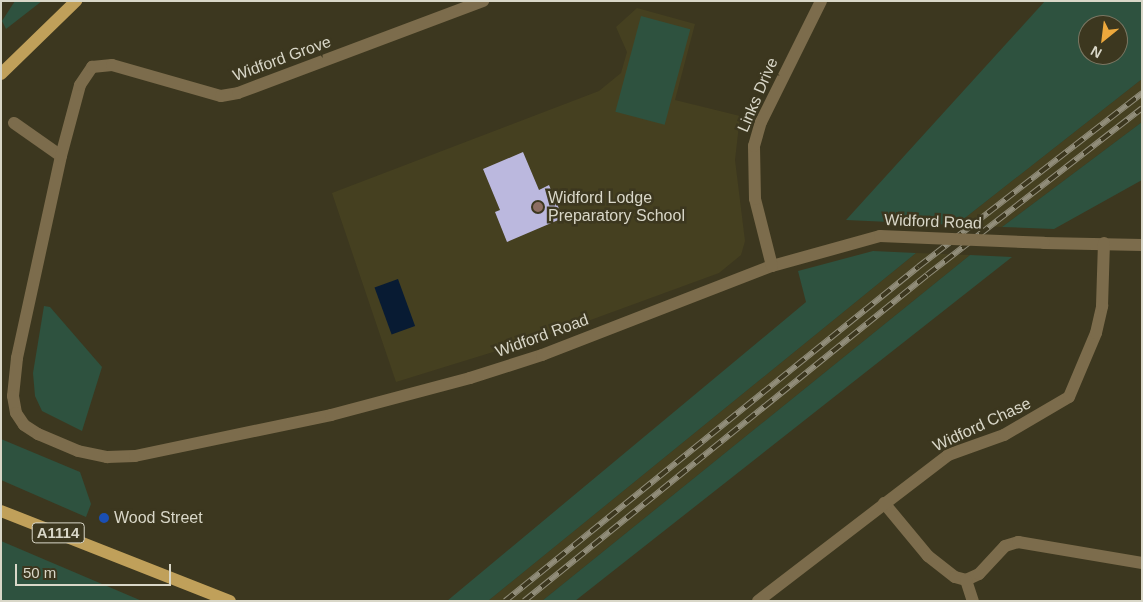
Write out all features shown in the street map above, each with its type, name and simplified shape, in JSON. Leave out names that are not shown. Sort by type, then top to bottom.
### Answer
[{"type":"main road","points":[[1,74],[76,1]]},
{"type":"main road","name":"A1114","points":[[1,511],[230,601]]},
{"type":"street","name":"Widford Grove","points":[[61,156],[80,85],[92,67],[112,65],[221,96],[238,93],[483,1]]},
{"type":"street","name":"Links Drive","points":[[772,266],[755,199],[754,146],[768,107],[821,1]]},
{"type":"street","points":[[14,123],[61,156]]},
{"type":"street","name":"Widford Road","points":[[61,156],[17,358],[13,396],[24,426],[78,451],[107,457],[135,456],[331,415],[472,378],[542,355],[772,266],[880,236],[1142,245]]},
{"type":"street","name":"Widford Chase","points":[[758,601],[774,596],[884,503],[948,455],[1004,435],[1069,397],[1096,333],[1102,306],[1104,243]]},
{"type":"street","points":[[884,503],[928,556],[955,577],[966,580],[979,574],[1005,546],[1018,542],[1142,563]]},
{"type":"street","points":[[966,580],[973,601]]},
{"type":"shaded area","name":"Widford Lodge Preparatory School","points":[[637,8],[695,24],[675,100],[740,116],[735,160],[745,241],[741,255],[719,273],[555,333],[396,382],[332,193],[599,91],[621,73],[627,52],[616,27]]},
{"type":"shaded area","points":[[1142,79],[1142,122],[1002,227],[956,225]]},
{"type":"shaded area","points":[[916,253],[970,255],[542,601],[488,601]]},
{"type":"green space","points":[[15,1],[42,1],[6,29],[2,21]]},
{"type":"green space","points":[[1045,1],[1142,1],[1142,79],[956,225],[846,220]]},
{"type":"green space","points":[[641,16],[690,29],[665,125],[615,112]]},
{"type":"green space","points":[[1142,122],[1142,180],[1054,229],[1002,227]]},
{"type":"green space","points":[[873,251],[916,253],[488,601],[447,601],[806,302],[798,271]]},
{"type":"green space","points":[[970,255],[1012,257],[575,601],[542,601]]},
{"type":"green space","points":[[44,306],[50,307],[102,367],[82,431],[42,411],[35,396],[33,373]]},
{"type":"green space","points":[[1,439],[80,472],[91,504],[86,517],[1,480]]},
{"type":"green space","points":[[1,541],[142,601],[1,601]]},
{"type":"water","points":[[398,279],[415,326],[392,335],[375,288]]},
{"type":"building","points":[[523,152],[539,190],[549,185],[563,218],[507,242],[495,212],[500,210],[483,169]]},
{"type":"railway","points":[[505,601],[918,267],[1142,93]]},
{"type":"railway","points":[[524,601],[927,275],[1142,108]]},
{"type":"place","name":"Widford Lodge Preparatory School","points":[[538,207]]},
{"type":"place","name":"Wood Street","points":[[104,518]]}]
